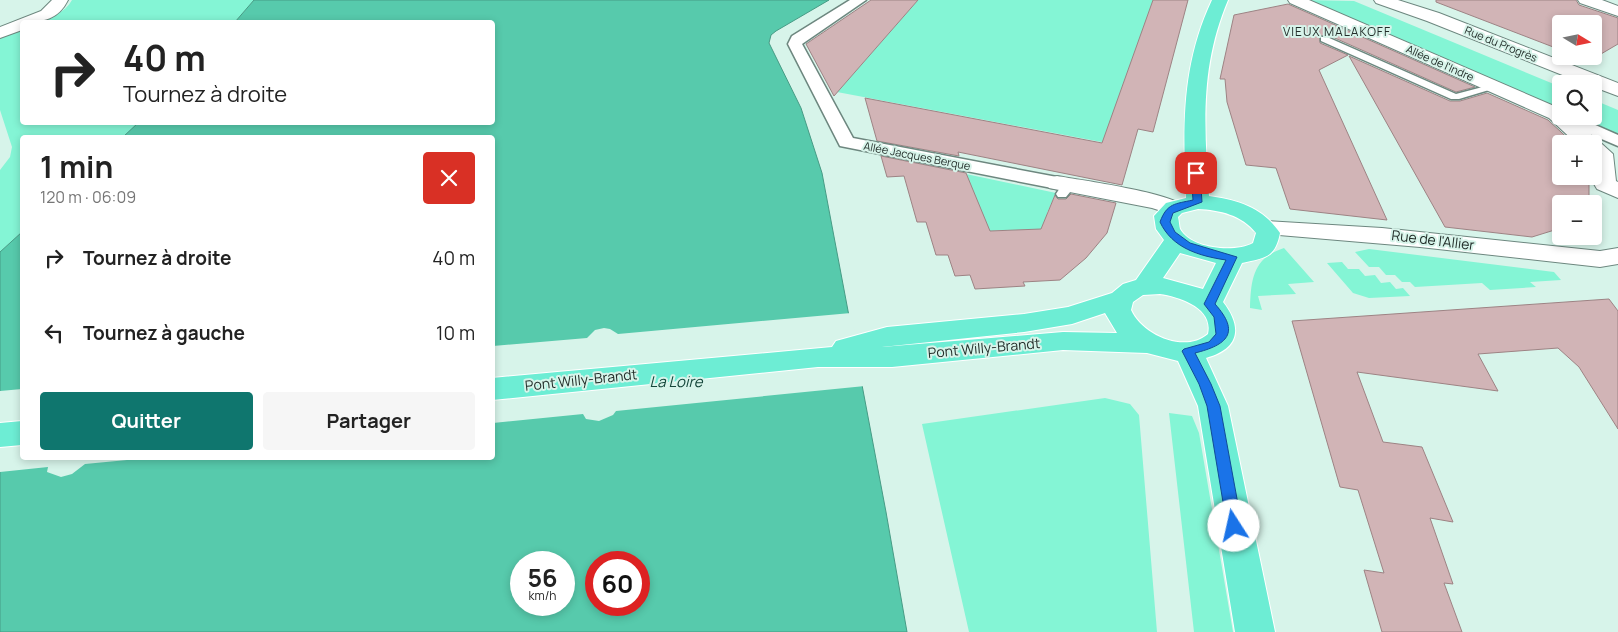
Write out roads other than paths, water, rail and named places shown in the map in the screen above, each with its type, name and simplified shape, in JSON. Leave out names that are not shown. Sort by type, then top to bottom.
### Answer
[{"type":"main road","points":[[1198,202],[1194,147],[1196,79],[1204,38],[1220,0]]},
{"type":"main road","points":[[1198,202],[1224,205],[1248,214],[1265,228],[1268,238],[1266,247],[1249,256],[1232,257],[1198,251],[1177,239],[1165,222],[1168,212],[1174,208],[1198,202]]},
{"type":"main road","points":[[1145,286],[1177,239]]},
{"type":"main road","points":[[1209,304],[1232,257]]},
{"type":"main road","points":[[1145,286],[1175,288],[1190,293],[1209,304],[1220,316],[1223,329],[1222,335],[1214,344],[1188,351],[1170,350],[1150,344],[1133,334],[1122,322],[1116,310],[1120,299],[1127,292],[1145,286]]},
{"type":"main road","name":"Pont Willy-Brandt","points":[[495,389],[818,357],[897,342],[1072,315],[1120,299]]},
{"type":"main road","name":"Pont Willy-Brandt","points":[[897,342],[1063,341],[1150,344]]},
{"type":"main road","points":[[1188,351],[1205,384],[1213,406],[1255,632]]},
{"type":"main road","points":[[0,435],[20,433]]},
{"type":"street","points":[[32,20],[49,13],[60,0]]},
{"type":"street","name":"Allée Jacques Berque","points":[[859,0],[797,39],[795,44],[846,142],[1063,188],[1158,202],[1174,208]]},
{"type":"street","name":"Allée de l'Indre","points":[[1296,0],[1552,112]]},
{"type":"street","name":"Rue du Progrès","points":[[1382,0],[1433,17],[1618,90]]},
{"type":"street","points":[[1586,0],[1618,11]]},
{"type":"street","points":[[0,33],[20,25]]},
{"type":"street","name":"Allée de l'Indre","points":[[1568,125],[1580,135]]},
{"type":"street","name":"Allée de l'Indre","points":[[1581,125],[1618,141]]},
{"type":"street","points":[[1602,154],[1604,184],[1618,191]]},
{"type":"street","name":"Rue de l'Allier","points":[[1265,228],[1340,234],[1378,234],[1612,263]]},
{"type":"lane","points":[[1324,39],[1455,97],[1494,87]]},
{"type":"water","name":"La Loire","points":[[254,0],[829,0],[776,31],[771,35],[769,43],[801,108],[822,173],[907,632],[0,632],[0,252],[20,234],[20,460],[495,460],[495,135],[125,135],[136,125],[495,125],[495,20],[237,20]]},
{"type":"district","name":"VIEUX MALAKOFF","points":[[1337,32]]}]
